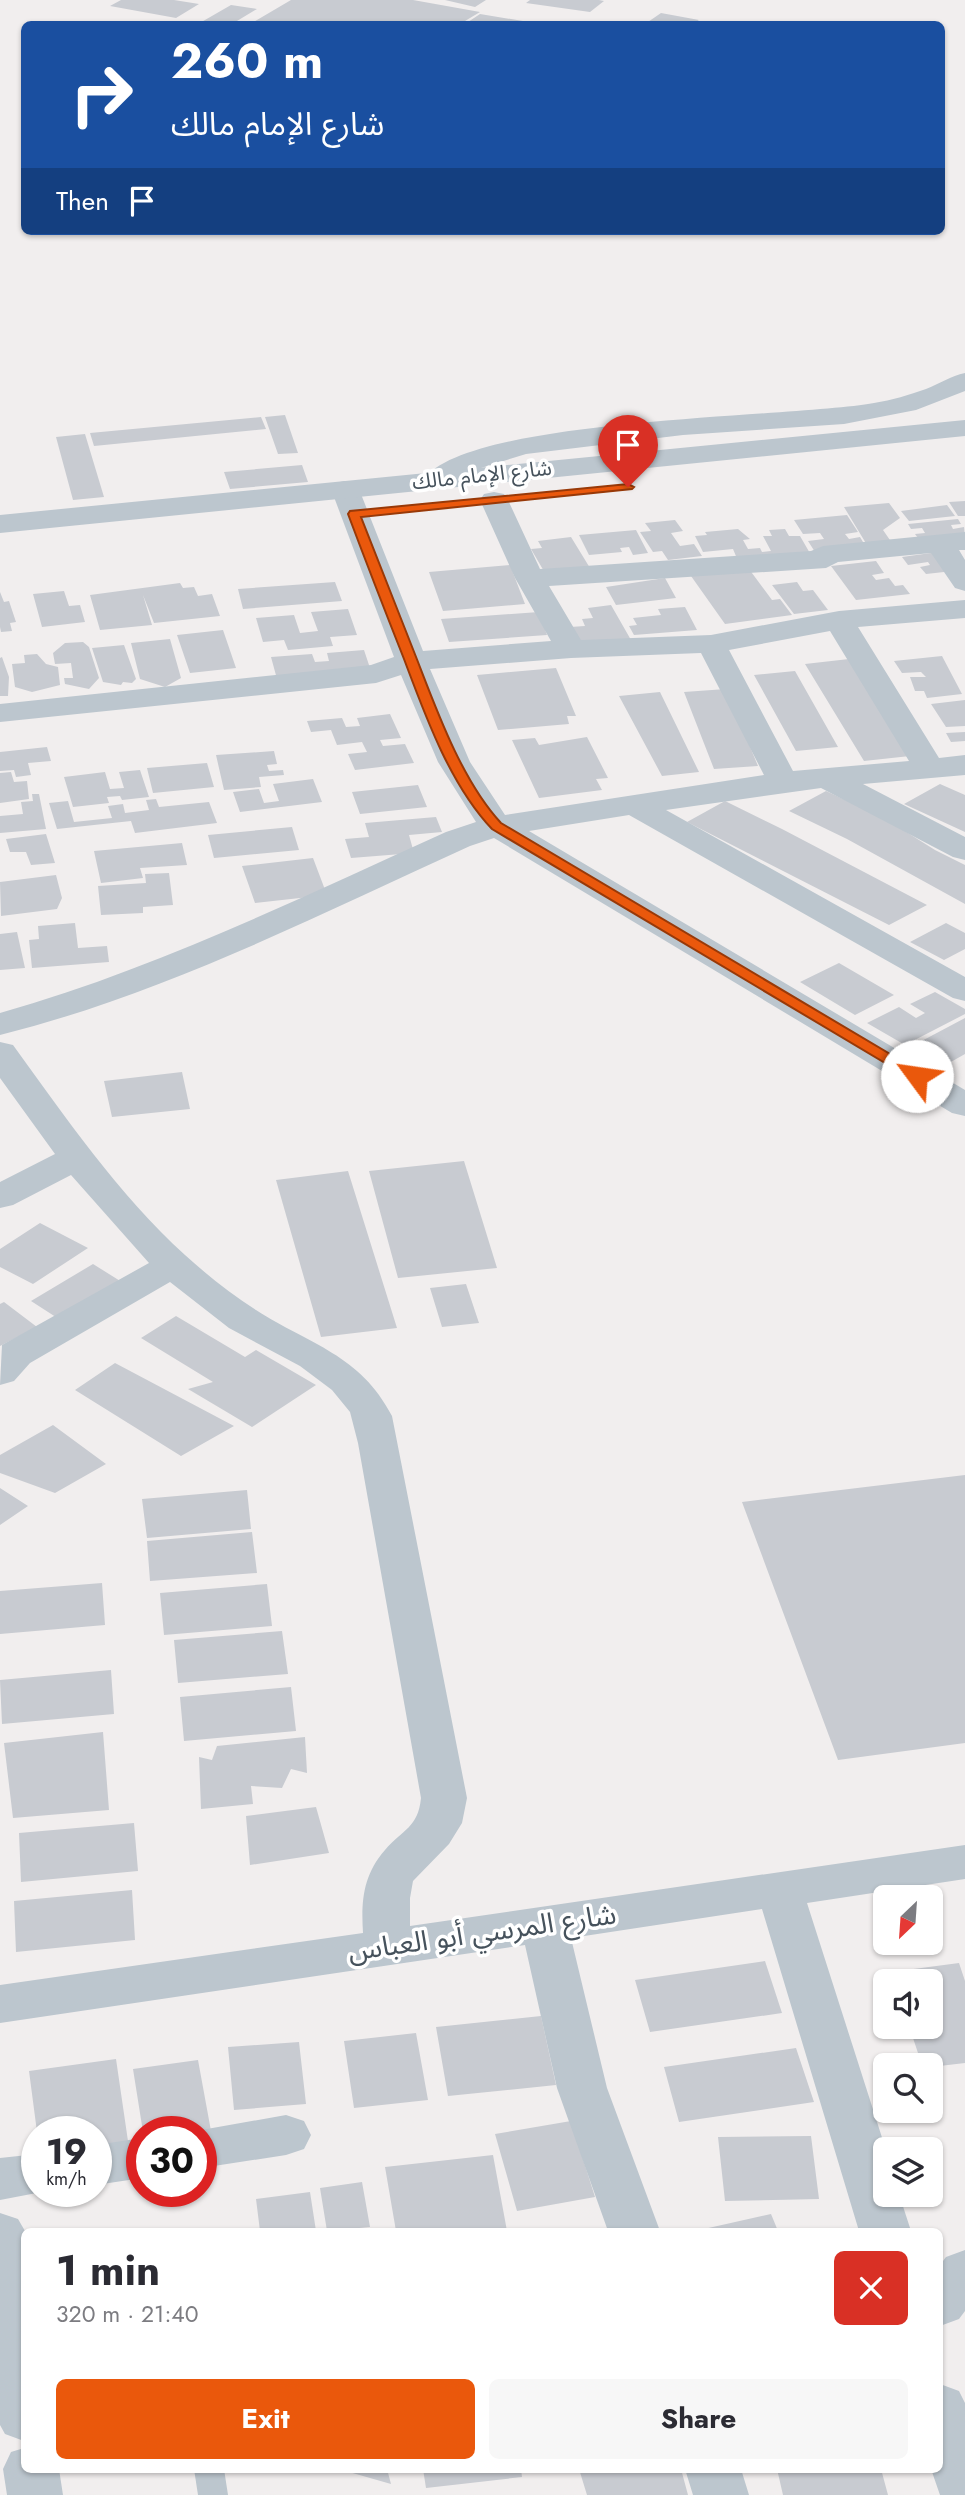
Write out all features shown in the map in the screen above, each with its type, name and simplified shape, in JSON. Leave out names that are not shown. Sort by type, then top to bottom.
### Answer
[{"type":"street","points":[[437,480],[461,464],[486,454],[546,442],[864,412],[939,394],[965,381]]},
{"type":"street","name":"شارع الإمام مالك","points":[[0,549],[349,501],[437,480],[965,428]]},
{"type":"street","name":"شارع الإمام مالك","points":[[0,524],[349,501],[494,500],[954,456]]},
{"type":"street","points":[[494,500],[530,578],[571,649]]},
{"type":"street","points":[[349,501],[448,748],[482,811],[497,826],[965,1105]]},
{"type":"street","points":[[530,578],[826,559],[823,555],[952,542],[965,582]]},
{"type":"street","points":[[0,713],[376,674],[412,661],[571,649],[711,644],[839,620],[965,609]]},
{"type":"street","points":[[839,620],[929,768]]},
{"type":"street","points":[[711,644],[783,782]]},
{"type":"street","points":[[0,1024],[60,1009],[132,984],[458,839],[497,826],[783,782],[965,765]]},
{"type":"street","points":[[828,779],[965,850]]},
{"type":"street","points":[[632,804],[965,991]]},
{"type":"street","points":[[0,1053],[76,1158],[172,1266],[244,1320],[321,1361],[351,1384],[370,1412],[382,1457],[444,1798],[444,1816],[436,1829],[392,1873],[388,1886],[387,1945]]},
{"type":"street","points":[[0,1198],[76,1158]]},
{"type":"street","points":[[0,1372],[16,1354],[172,1266]]},
{"type":"street","name":"شارع المرسي أبو العباس","points":[[0,2004],[965,1862]]},
{"type":"street","points":[[779,1888],[884,2228]]},
{"type":"street","points":[[544,1924],[582,2088],[633,2228]]},
{"type":"street","points":[[217,2146],[286,2135]]},
{"type":"street","points":[[0,2179],[21,2176]]},
{"type":"street","points":[[0,2234],[18,2320],[21,2369]]},
{"type":"street","points":[[943,2300],[965,2272]]},
{"type":"street","points":[[943,2417],[965,2489]]},
{"type":"street","points":[[31,2473],[34,2495]]},
{"type":"street","points":[[714,2473],[721,2495]]},
{"type":"lane","points":[[210,2473],[213,2495]]},
{"type":"building","points":[[121,0],[174,0],[199,4],[176,18],[110,6]]},
{"type":"building","points":[[291,0],[413,0],[480,12],[465,21],[255,21]]},
{"type":"building","points":[[445,0],[486,0],[475,7]]},
{"type":"building","points":[[530,0],[604,1],[590,12],[526,3]]},
{"type":"building","points":[[231,5],[257,9],[237,21],[203,21]]},
{"type":"building","points":[[661,13],[699,20],[698,21],[649,21]]},
{"type":"building","points":[[480,14],[523,21],[470,21]]},
{"type":"building","points":[[285,415],[298,453],[278,454],[265,417]]},
{"type":"building","points":[[261,417],[266,429],[94,446],[90,433]]},
{"type":"building","points":[[85,434],[104,497],[73,500],[56,437]]},
{"type":"building","points":[[302,465],[308,482],[230,489],[224,472]]},
{"type":"building","points":[[965,501],[965,516],[958,516],[949,502]]},
{"type":"building","points":[[889,503],[900,518],[883,530],[892,543],[867,545],[844,507]]},
{"type":"building","points":[[947,505],[955,516],[909,521],[901,511]]},
{"type":"building","points":[[847,515],[858,532],[845,534],[849,539],[860,537],[866,547],[815,552],[808,541],[824,539],[820,533],[803,534],[794,520]]},
{"type":"building","points":[[958,519],[961,524],[951,525],[953,529],[964,527],[965,537],[921,542],[915,534],[925,533],[922,528],[911,529],[908,524]]},
{"type":"building","points":[[675,520],[683,531],[671,533],[680,546],[694,544],[702,556],[668,560],[662,551],[653,552],[640,532],[651,531],[645,523]]},
{"type":"building","points":[[738,529],[750,539],[743,540],[748,549],[760,548],[762,552],[771,551],[763,536],[772,536],[769,530],[785,529],[789,536],[800,536],[811,555],[738,561],[733,549],[703,552],[695,536],[707,535],[705,532]]},
{"type":"building","points":[[636,530],[648,553],[633,555],[629,547],[620,548],[622,552],[589,555],[579,535]]},
{"type":"building","points":[[571,537],[590,568],[545,573],[531,549],[542,548],[538,541]]},
{"type":"building","points":[[938,552],[953,571],[926,574],[920,567],[930,565],[928,562],[908,565],[902,557]]},
{"type":"building","points":[[876,561],[884,573],[872,575],[876,580],[889,578],[895,586],[903,585],[910,594],[856,600],[831,566]]},
{"type":"building","points":[[510,565],[525,604],[443,611],[429,572]]},
{"type":"building","points":[[749,569],[772,600],[780,599],[792,615],[725,624],[691,576]]},
{"type":"building","points":[[665,578],[676,598],[616,605],[606,587]]},
{"type":"building","points":[[335,582],[342,601],[243,609],[238,589]]},
{"type":"building","points":[[797,582],[803,591],[813,590],[828,610],[794,614],[772,585]]},
{"type":"building","points":[[180,583],[183,588],[194,587],[198,596],[212,594],[220,616],[154,623],[143,595],[152,625],[100,630],[90,595]]},
{"type":"building","points":[[64,591],[69,606],[80,605],[85,622],[42,627],[33,594]]},
{"type":"building","points":[[0,592],[4,602],[9,601],[16,622],[10,623],[12,631],[1,632]]},
{"type":"building","points":[[611,605],[631,640],[579,645],[570,627],[585,626],[582,619],[593,618],[588,608]]},
{"type":"building","points":[[685,607],[697,630],[634,635],[629,626],[637,625],[633,618],[661,615],[658,609]]},
{"type":"building","points":[[348,609],[357,635],[330,637],[333,646],[288,650],[284,640],[263,642],[256,618],[294,615],[300,633],[318,631],[311,612]]},
{"type":"building","points":[[539,612],[547,635],[449,642],[441,619]]},
{"type":"building","points":[[223,630],[236,668],[190,673],[177,635]]},
{"type":"building","points":[[170,639],[181,678],[165,687],[140,679],[131,643]]},
{"type":"building","points":[[83,642],[89,647],[99,678],[89,689],[65,684],[64,678],[73,678],[71,663],[55,664],[53,653],[65,643]]},
{"type":"building","points":[[124,645],[136,679],[132,683],[123,682],[121,685],[103,682],[92,648]]},
{"type":"building","points":[[364,650],[371,671],[277,679],[271,657],[312,654],[315,662],[329,661],[327,653]]},
{"type":"building","points":[[37,654],[46,664],[58,667],[60,685],[32,692],[15,687],[12,664],[25,663],[24,655]]},
{"type":"building","points":[[942,656],[962,694],[927,698],[924,691],[915,691],[910,677],[926,677],[921,672],[902,673],[894,661]]},
{"type":"building","points":[[2,657],[9,677],[8,696],[0,696]]},
{"type":"building","points":[[849,659],[910,756],[864,761],[805,664]]},
{"type":"building","points":[[556,668],[576,716],[567,716],[569,724],[498,730],[477,675]]},
{"type":"building","points":[[795,671],[838,747],[796,751],[754,675]]},
{"type":"building","points":[[726,689],[758,766],[714,769],[684,692]]},
{"type":"building","points":[[660,692],[699,772],[662,776],[619,696]]},
{"type":"building","points":[[965,700],[965,726],[946,727],[931,704]]},
{"type":"building","points":[[390,714],[401,738],[380,740],[383,746],[405,744],[414,763],[355,770],[348,754],[367,752],[362,742],[337,745],[331,730],[311,732],[307,721],[342,718],[346,727],[360,726],[357,718]]},
{"type":"building","points":[[965,732],[965,741],[951,742],[946,733]]},
{"type":"building","points":[[587,737],[608,778],[596,779],[602,790],[539,798],[512,740],[535,738],[539,745]]},
{"type":"building","points":[[47,747],[51,761],[28,763],[31,775],[16,777],[14,770],[0,771],[0,752]]},
{"type":"building","points":[[274,751],[277,764],[267,765],[269,771],[283,770],[284,775],[259,777],[261,787],[224,790],[216,755]]},
{"type":"building","points":[[207,763],[214,787],[153,793],[147,768]]},
{"type":"building","points":[[140,770],[149,797],[122,800],[120,796],[107,797],[109,803],[73,807],[64,777],[105,772],[110,789],[124,788],[119,772]]},
{"type":"building","points":[[11,772],[14,782],[27,781],[29,799],[0,803],[0,773]]},
{"type":"building","points":[[313,779],[322,802],[240,812],[233,792],[259,789],[264,803],[279,801],[273,784]]},
{"type":"building","points":[[940,784],[965,795],[965,832],[904,804]]},
{"type":"building","points":[[418,785],[427,807],[360,814],[352,792]]},
{"type":"building","points":[[826,791],[884,818],[965,865],[965,904],[847,839],[789,811]]},
{"type":"building","points":[[32,794],[39,794],[46,829],[0,833],[0,816],[23,814],[21,802],[33,801]]},
{"type":"building","points":[[156,799],[159,807],[209,802],[217,823],[135,833],[131,821],[57,829],[49,803],[68,801],[74,822],[112,818],[108,806],[123,804],[125,813],[149,810],[146,800]]},
{"type":"building","points":[[725,801],[927,905],[889,925],[687,822]]},
{"type":"building","points":[[436,817],[442,832],[409,835],[414,853],[351,858],[345,839],[369,837],[365,823]]},
{"type":"building","points":[[292,827],[299,850],[214,858],[208,835]]},
{"type":"building","points":[[46,834],[55,863],[31,865],[26,852],[10,852],[6,839]]},
{"type":"building","points":[[182,843],[187,865],[140,868],[143,878],[101,883],[94,851]]},
{"type":"building","points":[[313,858],[327,895],[255,903],[242,866]]},
{"type":"building","points":[[169,873],[173,905],[143,907],[143,913],[101,915],[98,886],[146,883],[145,874]]},
{"type":"building","points":[[56,875],[62,898],[57,909],[1,916],[0,882]]},
{"type":"building","points":[[75,923],[78,948],[107,946],[109,962],[32,968],[29,940],[39,939],[38,926]]},
{"type":"building","points":[[946,923],[965,933],[965,949],[944,960],[910,942]]},
{"type":"building","points":[[17,932],[25,968],[0,970],[0,934]]},
{"type":"building","points":[[839,963],[894,995],[855,1015],[800,982]]},
{"type":"building","points":[[935,992],[965,1009],[965,1014],[905,1045],[867,1023],[899,1007],[916,1018],[925,1013],[910,1004]]},
{"type":"building","points":[[965,1018],[965,1054],[949,1063],[916,1044]]},
{"type":"building","points":[[182,1072],[190,1109],[112,1117],[104,1081]]},
{"type":"building","points":[[464,1161],[497,1268],[398,1278],[369,1171]]},
{"type":"building","points":[[348,1171],[397,1328],[321,1337],[276,1180]]},
{"type":"building","points":[[40,1223],[88,1248],[33,1284],[0,1267],[0,1249]]},
{"type":"building","points":[[93,1264],[125,1284],[62,1321],[31,1301]]},
{"type":"building","points":[[466,1284],[479,1323],[442,1327],[430,1288]]},
{"type":"building","points":[[4,1302],[37,1327],[0,1346],[0,1304]]},
{"type":"building","points":[[176,1316],[245,1357],[256,1350],[316,1385],[252,1427],[188,1389],[213,1382],[141,1338]]},
{"type":"building","points":[[115,1363],[234,1426],[181,1456],[75,1390]]},
{"type":"building","points":[[53,1425],[106,1464],[55,1493],[0,1473],[0,1455]]},
{"type":"building","points":[[965,1475],[965,1743],[838,1760],[742,1502]]},
{"type":"building","points":[[0,1488],[28,1506],[0,1525]]},
{"type":"building","points":[[247,1490],[251,1529],[147,1538],[142,1499]]},
{"type":"building","points":[[252,1532],[257,1573],[150,1581],[147,1541]]},
{"type":"building","points":[[102,1583],[105,1625],[0,1634],[0,1591]]},
{"type":"building","points":[[267,1584],[272,1626],[164,1635],[160,1593]]},
{"type":"building","points":[[282,1631],[288,1674],[178,1683],[174,1640]]},
{"type":"building","points":[[111,1670],[114,1714],[2,1724],[0,1680]]},
{"type":"building","points":[[291,1687],[296,1731],[184,1741],[180,1697]]},
{"type":"building","points":[[103,1732],[109,1810],[13,1818],[4,1743]]},
{"type":"building","points":[[305,1737],[307,1773],[291,1769],[282,1788],[251,1786],[253,1804],[201,1809],[199,1757],[212,1760],[217,1746]]},
{"type":"building","points":[[316,1807],[329,1853],[250,1865],[246,1816]]},
{"type":"building","points":[[134,1823],[138,1871],[21,1882],[19,1833]]},
{"type":"building","points":[[132,1890],[135,1940],[16,1952],[14,1901]]},
{"type":"building","points":[[765,1961],[782,2013],[650,2032],[635,1980]]},
{"type":"building","points":[[959,1963],[965,1981],[965,2063],[943,2066],[943,2053],[918,2053],[913,2039],[943,2039],[943,1969],[914,1969]]},
{"type":"building","points":[[541,2016],[556,2085],[448,2096],[436,2027]]},
{"type":"building","points":[[416,2033],[428,2100],[354,2108],[344,2041]]},
{"type":"building","points":[[299,2042],[306,2104],[234,2110],[228,2047]]},
{"type":"building","points":[[796,2048],[814,2102],[679,2122],[664,2067]]},
{"type":"building","points":[[116,2059],[126,2127],[126,2148],[112,2150],[112,2116],[35,2116],[29,2071]]},
{"type":"building","points":[[198,2060],[208,2116],[140,2116],[133,2069]]},
{"type":"building","points":[[571,2121],[595,2197],[517,2211],[495,2134]]},
{"type":"building","points":[[811,2136],[819,2199],[725,2201],[718,2137]]},
{"type":"building","points":[[493,2155],[506,2228],[395,2228],[385,2167]]},
{"type":"building","points":[[362,2182],[370,2227],[327,2228],[320,2188]]},
{"type":"building","points":[[310,2192],[316,2228],[260,2228],[256,2199]]},
{"type":"building","points":[[771,2214],[777,2228],[708,2228]]},
{"type":"building","points":[[352,2473],[388,2473],[391,2484]]},
{"type":"building","points":[[424,2473],[522,2473],[522,2477],[426,2488]]},
{"type":"building","points":[[580,2473],[682,2473],[688,2495],[587,2495]]},
{"type":"building","points":[[778,2473],[882,2473],[888,2495],[783,2495]]},
{"type":"route","points":[[628,487],[354,514],[427,703],[448,748],[482,811],[514,838],[917,1076]]}]
